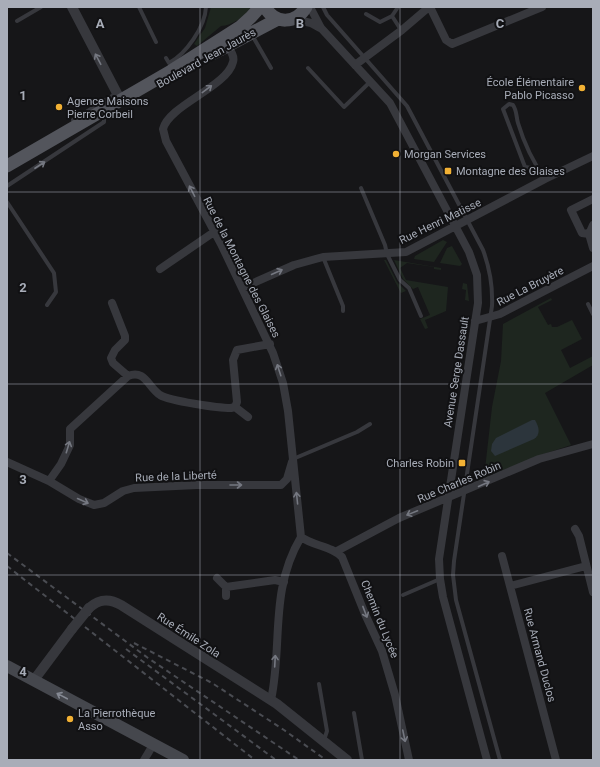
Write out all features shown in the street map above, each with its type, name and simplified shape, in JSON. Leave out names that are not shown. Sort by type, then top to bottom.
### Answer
[{"type":"main road","name":"Boulevard Jean Jaurès","points":[[7,166],[119,96],[171,70],[238,28],[252,18],[260,7]]},
{"type":"main road","points":[[265,7],[270,14],[278,19],[293,19],[303,13],[306,7]]},
{"type":"main road","name":"Boulevard Jean Jaurès","points":[[71,125],[104,115],[250,33],[278,19]]},
{"type":"main road","points":[[7,666],[183,760]]},
{"type":"street","points":[[72,7],[119,96]]},
{"type":"street","name":"Avenue Serge Dassault","points":[[310,7],[321,28],[390,102],[456,226],[472,259],[477,276],[479,293],[439,559],[440,579],[487,760]]},
{"type":"street","points":[[355,65],[402,30],[429,7],[446,40],[452,44],[542,7]]},
{"type":"street","name":"Avenue Serge Dassault","points":[[293,19],[311,23],[321,28]]},
{"type":"street","name":"Rue de la Montagne des Glaises","points":[[227,46],[234,58],[229,70],[214,84],[168,118],[164,123],[163,129],[166,141],[214,232],[270,344],[285,393],[301,537]]},
{"type":"street","name":"Rue Henri Matisse","points":[[242,288],[294,265],[323,257],[406,252],[545,179],[593,156]]},
{"type":"street","points":[[589,234],[582,233],[571,210],[593,199]]},
{"type":"street","points":[[593,224],[589,234],[593,248]]},
{"type":"street","points":[[160,269],[214,232]]},
{"type":"street","name":"Rue La Bruyère","points":[[475,321],[490,318],[593,266]]},
{"type":"street","points":[[112,303],[125,336],[125,340],[112,353],[111,358],[113,363],[128,376]]},
{"type":"street","points":[[235,407],[237,402],[233,360],[234,354],[237,350],[270,344]]},
{"type":"street","points":[[49,481],[61,464],[70,445],[70,429],[128,376],[135,374],[142,375],[158,393],[169,398],[227,408],[235,407],[248,417]]},
{"type":"street","name":"Rue Charles Robin","points":[[337,551],[399,518],[448,499],[539,459],[593,444]]},
{"type":"street","name":"Rue de la Liberté","points":[[7,462],[49,481],[79,499],[99,505],[123,491],[134,488],[197,485],[284,485],[292,459]]},
{"type":"street","points":[[575,529],[579,536],[593,592]]},
{"type":"street","points":[[271,700],[278,609],[291,556],[301,537],[307,542],[337,551]]},
{"type":"street","name":"Chemin du Lycée","points":[[337,551],[342,557],[382,651],[394,694],[408,760]]},
{"type":"street","name":"Rue Armand Duclos","points":[[502,556],[556,760]]},
{"type":"street","points":[[510,586],[586,566]]},
{"type":"street","points":[[217,578],[226,592],[272,580],[284,582]]},
{"type":"street","name":"Rue Émile Zola","points":[[34,680],[89,608],[102,600],[110,600],[117,602],[271,700],[347,760]]},
{"type":"street","points":[[144,760],[153,745]]},
{"type":"lane","points":[[17,21],[41,7]]},
{"type":"lane","points":[[140,7],[156,42]]},
{"type":"lane","points":[[166,58],[169,63],[176,60],[188,46],[203,20],[206,7]]},
{"type":"lane","points":[[322,7],[326,15],[366,58],[407,106],[483,250],[490,270],[492,288],[490,318],[463,492],[454,561],[454,588],[500,760]]},
{"type":"lane","points":[[366,14],[380,22],[392,16],[398,7]]},
{"type":"lane","points":[[392,16],[402,30]]},
{"type":"lane","points":[[250,33],[271,68]]},
{"type":"lane","points":[[308,68],[344,107],[370,81]]},
{"type":"lane","points":[[538,169],[525,167],[503,109],[509,104],[513,105],[516,110],[518,122],[534,164],[538,169],[545,179]]},
{"type":"lane","points":[[7,186],[104,122],[104,115]]},
{"type":"lane","points":[[26,150],[52,134]]},
{"type":"lane","points":[[361,188],[386,245],[387,254],[400,280],[409,288],[421,316]]},
{"type":"lane","points":[[7,202],[54,273],[56,292],[47,305]]},
{"type":"lane","points":[[323,257],[343,306],[343,311]]},
{"type":"lane","points":[[588,304],[593,314]]},
{"type":"lane","points":[[292,459],[357,432],[370,424]]},
{"type":"lane","points":[[403,595],[440,579]]},
{"type":"lane","points":[[319,684],[327,731],[323,741]]},
{"type":"lane","points":[[354,713],[362,760]]},
{"type":"shaded area","points":[[211,7],[251,7],[238,20],[225,26],[221,26],[197,46],[194,44],[205,28]]},
{"type":"shaded area","points":[[443,240],[447,242],[434,262],[414,259],[415,256]]},
{"type":"shaded area","points":[[452,246],[462,264],[460,266],[440,263],[447,248]]},
{"type":"shaded area","points":[[384,260],[386,260],[397,282],[406,291],[401,293],[407,305]]},
{"type":"shaded area","points":[[394,260],[441,268],[441,270],[434,269],[434,267],[407,263],[400,268],[406,280],[448,287],[446,311],[425,320],[428,328],[425,329],[420,319],[430,315],[418,287],[413,289],[403,279]]},
{"type":"shaded area","points":[[463,283],[467,284],[469,301],[465,300],[466,290],[462,289]]},
{"type":"shaded area","points":[[551,298],[552,300],[538,307],[548,325],[551,324],[552,327],[557,327],[572,320],[582,339],[561,350],[570,368],[593,356],[593,365],[545,393],[571,445],[484,478],[492,407],[501,361],[503,324]]},
{"type":"shaded area","points":[[532,420],[535,420],[538,428],[538,435],[534,439],[495,456],[491,451],[492,444],[496,438]]},
{"type":"railway","points":[[7,553],[148,658],[299,760]]},
{"type":"railway","points":[[7,566],[255,760]]},
{"type":"railway","points":[[134,643],[212,683],[284,730],[326,760]]},
{"type":"railway","points":[[126,649],[276,760]]},
{"type":"place","name":"École Élémentaire Pablo Picasso","points":[[582,88]]},
{"type":"place","name":"Agence Maisons Pierre Corbeil","points":[[59,107]]},
{"type":"place","name":"Morgan Services","points":[[396,154]]},
{"type":"place","name":"Montagne des Glaises","points":[[448,171]]},
{"type":"place","name":"Charles Robin","points":[[462,463]]},
{"type":"place","name":"La Pierrothèque Asso","points":[[70,719]]}]
